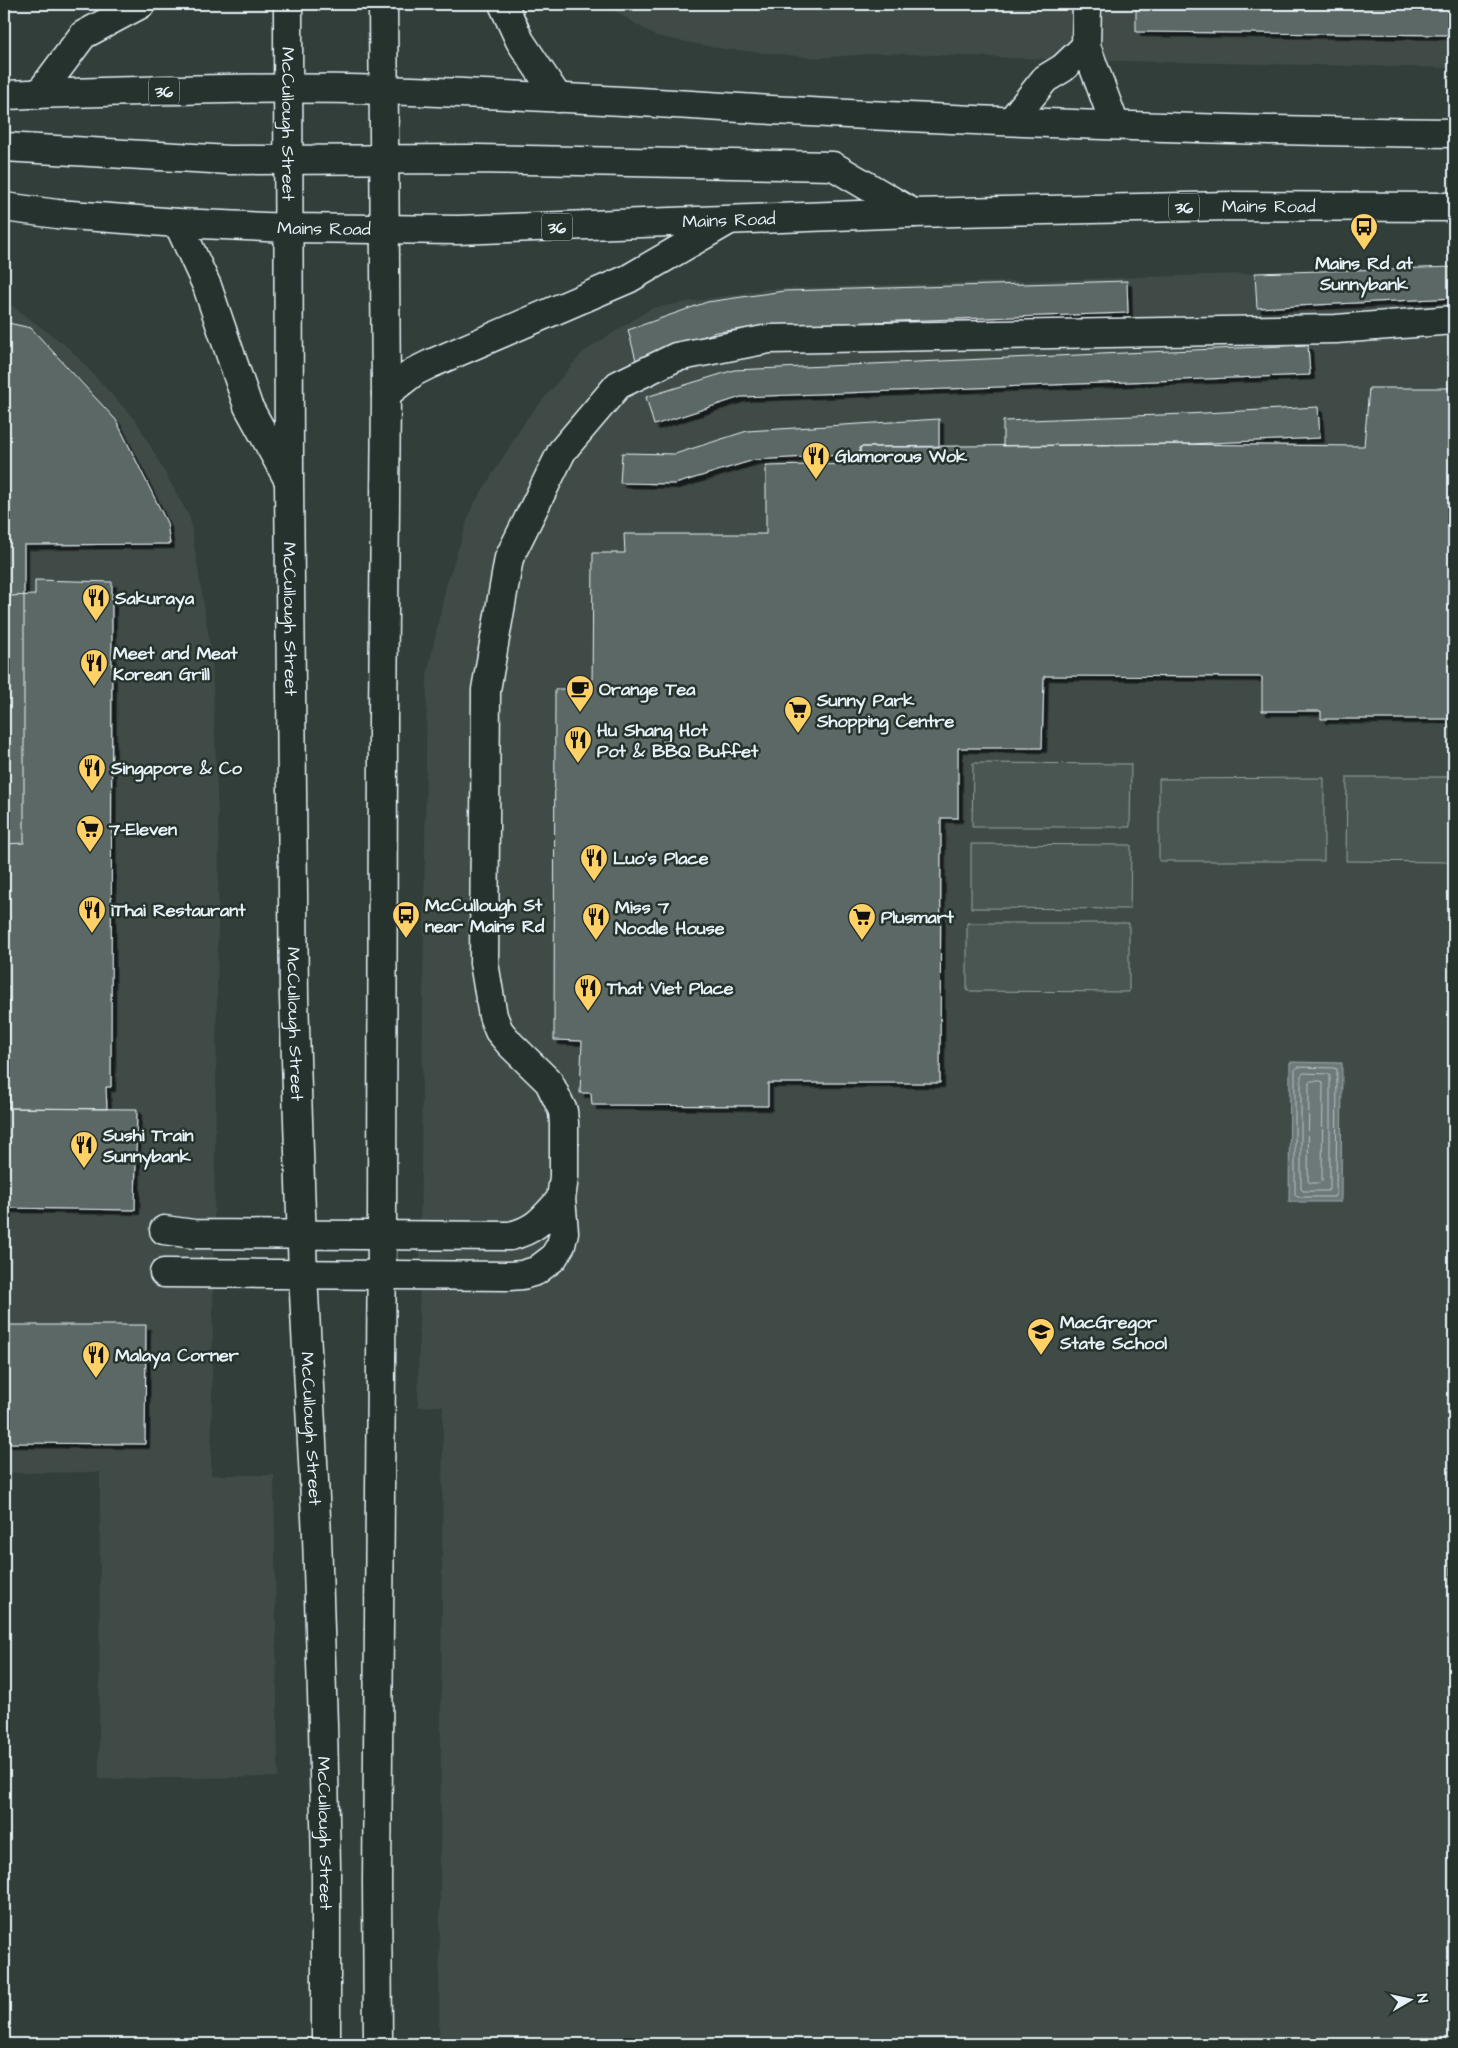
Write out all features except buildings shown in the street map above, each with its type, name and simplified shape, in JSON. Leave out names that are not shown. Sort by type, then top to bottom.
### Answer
[{"type":"main road","points":[[39,94],[83,35],[141,4]]},
{"type":"main road","name":"McCullough Street","points":[[288,4],[289,480],[294,997],[303,1275],[317,1536],[323,1725],[326,1866],[326,2044]]},
{"type":"main road","points":[[378,2044],[377,1871],[386,394],[384,4]]},
{"type":"main road","points":[[502,4],[520,41],[558,98]]},
{"type":"main road","points":[[1087,4],[1086,46],[1115,125]]},
{"type":"main road","points":[[1012,120],[1045,79],[1063,68],[1086,46]]},
{"type":"main road","name":"36","points":[[4,95],[288,89],[383,90],[1115,125],[1454,133]]},
{"type":"main road","points":[[4,147],[209,159],[477,159],[833,166],[913,213]]},
{"type":"main road","name":"Mains Road","points":[[4,207],[57,214],[289,228],[458,230],[913,213],[1231,206],[1454,207]]},
{"type":"main road","points":[[386,394],[414,372],[628,279],[729,220]]},
{"type":"main road","points":[[178,222],[208,286],[248,406],[289,480]]},
{"type":"main road","points":[[164,1273],[509,1276],[536,1271],[554,1258],[561,1245],[564,1232],[561,1199],[564,1177],[563,1111],[548,1082],[510,1044],[500,1031],[494,1016],[484,963],[486,690],[510,558],[562,451],[618,385],[676,357],[768,339],[1336,329],[1454,320]]},
{"type":"main road","points":[[164,1230],[194,1234],[510,1236],[530,1230],[541,1222],[561,1199]]},
{"type":"shaded area","points":[[603,4],[1454,4],[1454,68],[1073,60],[881,53],[820,58],[724,49],[656,36]]},
{"type":"shaded area","points":[[1454,267],[1454,2044],[439,2044],[443,1406],[418,1407],[427,675],[446,586],[472,507],[528,417],[583,352],[652,308],[767,289]]},
{"type":"shaded area","points":[[4,300],[69,348],[137,422],[190,518],[212,657],[219,846],[211,1475],[274,1475],[278,1777],[99,1779],[100,1472],[4,1473]]},
{"type":"shaded area","points":[[973,763],[1131,764],[1130,827],[972,827]]},
{"type":"shaded area","points":[[1347,777],[1454,777],[1454,862],[1346,861]]},
{"type":"shaded area","points":[[1324,778],[1324,861],[1159,861],[1159,779]]},
{"type":"shaded area","points":[[971,844],[1131,845],[1130,909],[971,908]]},
{"type":"shaded area","points":[[967,923],[1129,923],[1129,992],[967,991]]},
{"type":"shaded area","points":[[1451,1398],[1454,1398],[1454,1694],[1450,1694]]},
{"type":"water","points":[[1290,1062],[1342,1063],[1341,1202],[1289,1202]]},
{"type":"place","name":"Mains Rd at Sunnybank","points":[[1364,251]]},
{"type":"place","name":"Glamorous Wok","points":[[816,480]]},
{"type":"place","name":"Sakuraya","points":[[96,622]]},
{"type":"place","name":"Meet and Meat Korean Grill","points":[[94,687]]},
{"type":"place","name":"Orange Tea","points":[[580,713]]},
{"type":"place","name":"Sunny Park Shopping Centre","points":[[798,734]]},
{"type":"place","name":"Hu Shang Hot Pot & BBQ Buffet","points":[[578,764]]},
{"type":"place","name":"Singapore & Co","points":[[92,792]]},
{"type":"place","name":"7-Eleven","points":[[90,853]]},
{"type":"place","name":"Luo's Place","points":[[594,882]]},
{"type":"place","name":"iThai Restaurant","points":[[92,934]]},
{"type":"place","name":"McCullough St near Mains Rd","points":[[406,939]]},
{"type":"place","name":"Miss 7 Noodle House","points":[[596,941]]},
{"type":"place","name":"Plusmart","points":[[862,941]]},
{"type":"place","name":"That Viet Place","points":[[588,1012]]},
{"type":"place","name":"Sushi Train Sunnybank","points":[[84,1169]]},
{"type":"place","name":"MacGregor State School","points":[[1041,1356]]},
{"type":"place","name":"Malaya Corner","points":[[96,1379]]}]
